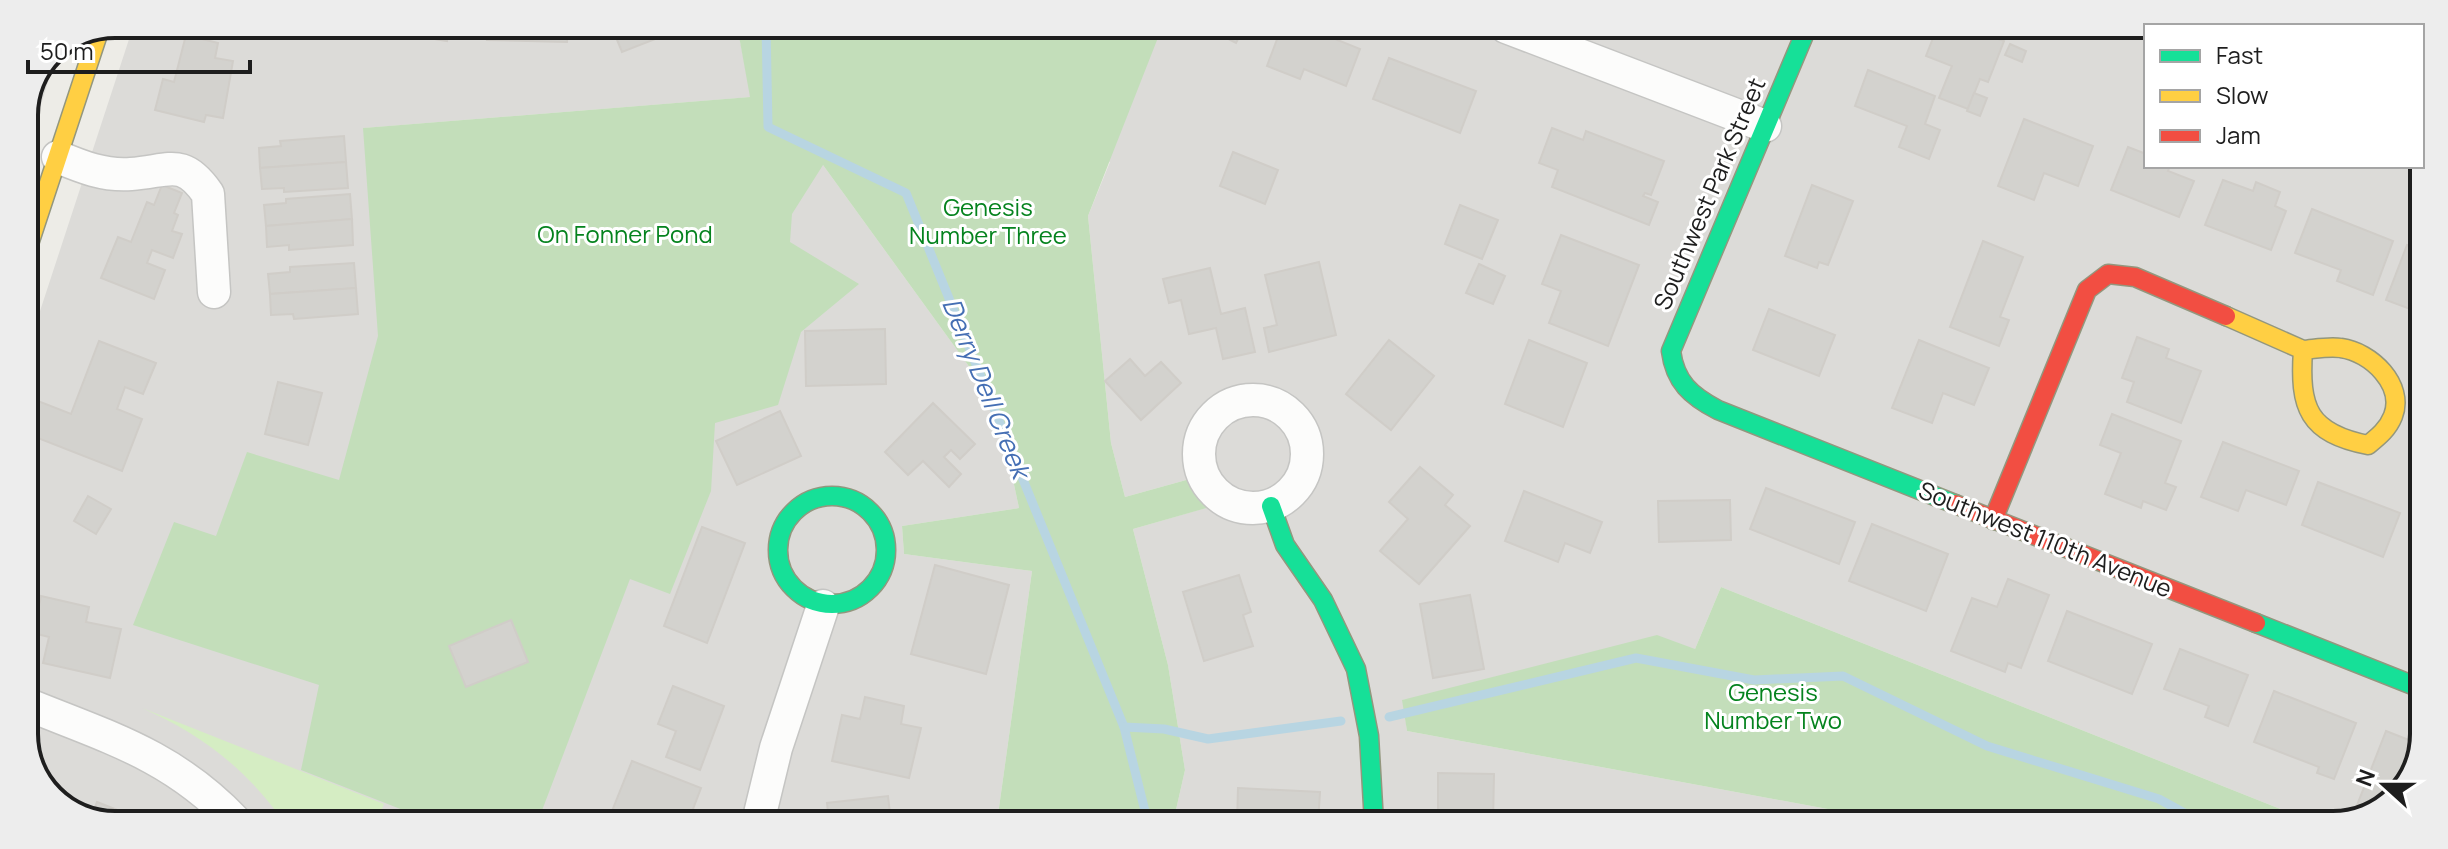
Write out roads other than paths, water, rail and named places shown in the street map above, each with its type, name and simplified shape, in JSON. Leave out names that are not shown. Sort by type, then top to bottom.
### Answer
[{"type":"street","points":[[1535,38],[1765,126]]},
{"type":"street","name":"Southwest Park Street","points":[[1678,381],[1671,351],[1803,38]]},
{"type":"street","points":[[38,217],[96,40]]},
{"type":"street","points":[[58,157],[93,172],[131,174],[167,167],[186,171],[198,181],[208,194],[214,292]]},
{"type":"street","points":[[1993,520],[2087,290],[2108,274],[2135,277],[2303,350],[2344,348],[2381,368],[2393,382],[2396,407],[2386,433],[2368,445],[2346,442],[2325,430],[2302,405],[2303,350]]},
{"type":"street","name":"Southwest 110th Avenue","points":[[1678,381],[1688,394],[1716,409],[2410,684]]},
{"type":"street","points":[[842,496],[865,506],[882,527],[887,550],[879,580],[849,604],[823,606],[801,597],[786,582],[777,557],[780,530],[796,508],[816,497],[842,496]]},
{"type":"street","points":[[1271,506],[1285,545],[1323,600],[1356,669],[1369,736],[1373,811]]},
{"type":"street","points":[[761,811],[776,748],[823,606]]},
{"type":"street","points":[[38,709],[160,759],[206,790],[226,811]]},
{"type":"waterway","name":"Derry Dell Creek","points":[[766,38],[768,127],[906,193],[1124,727],[1145,811]]},
{"type":"waterway","points":[[1389,717],[1636,658],[1754,680],[1843,676],[1987,746],[2159,799],[2181,811]]},
{"type":"waterway","points":[[1124,727],[1164,729],[1208,739],[1341,721]]},
{"type":"park label","name":"Genesis Number Three","points":[[988,222]]},
{"type":"park label","name":"On Fonner Pond","points":[[625,235]]},
{"type":"park label","name":"Genesis Number Two","points":[[1773,707]]}]
